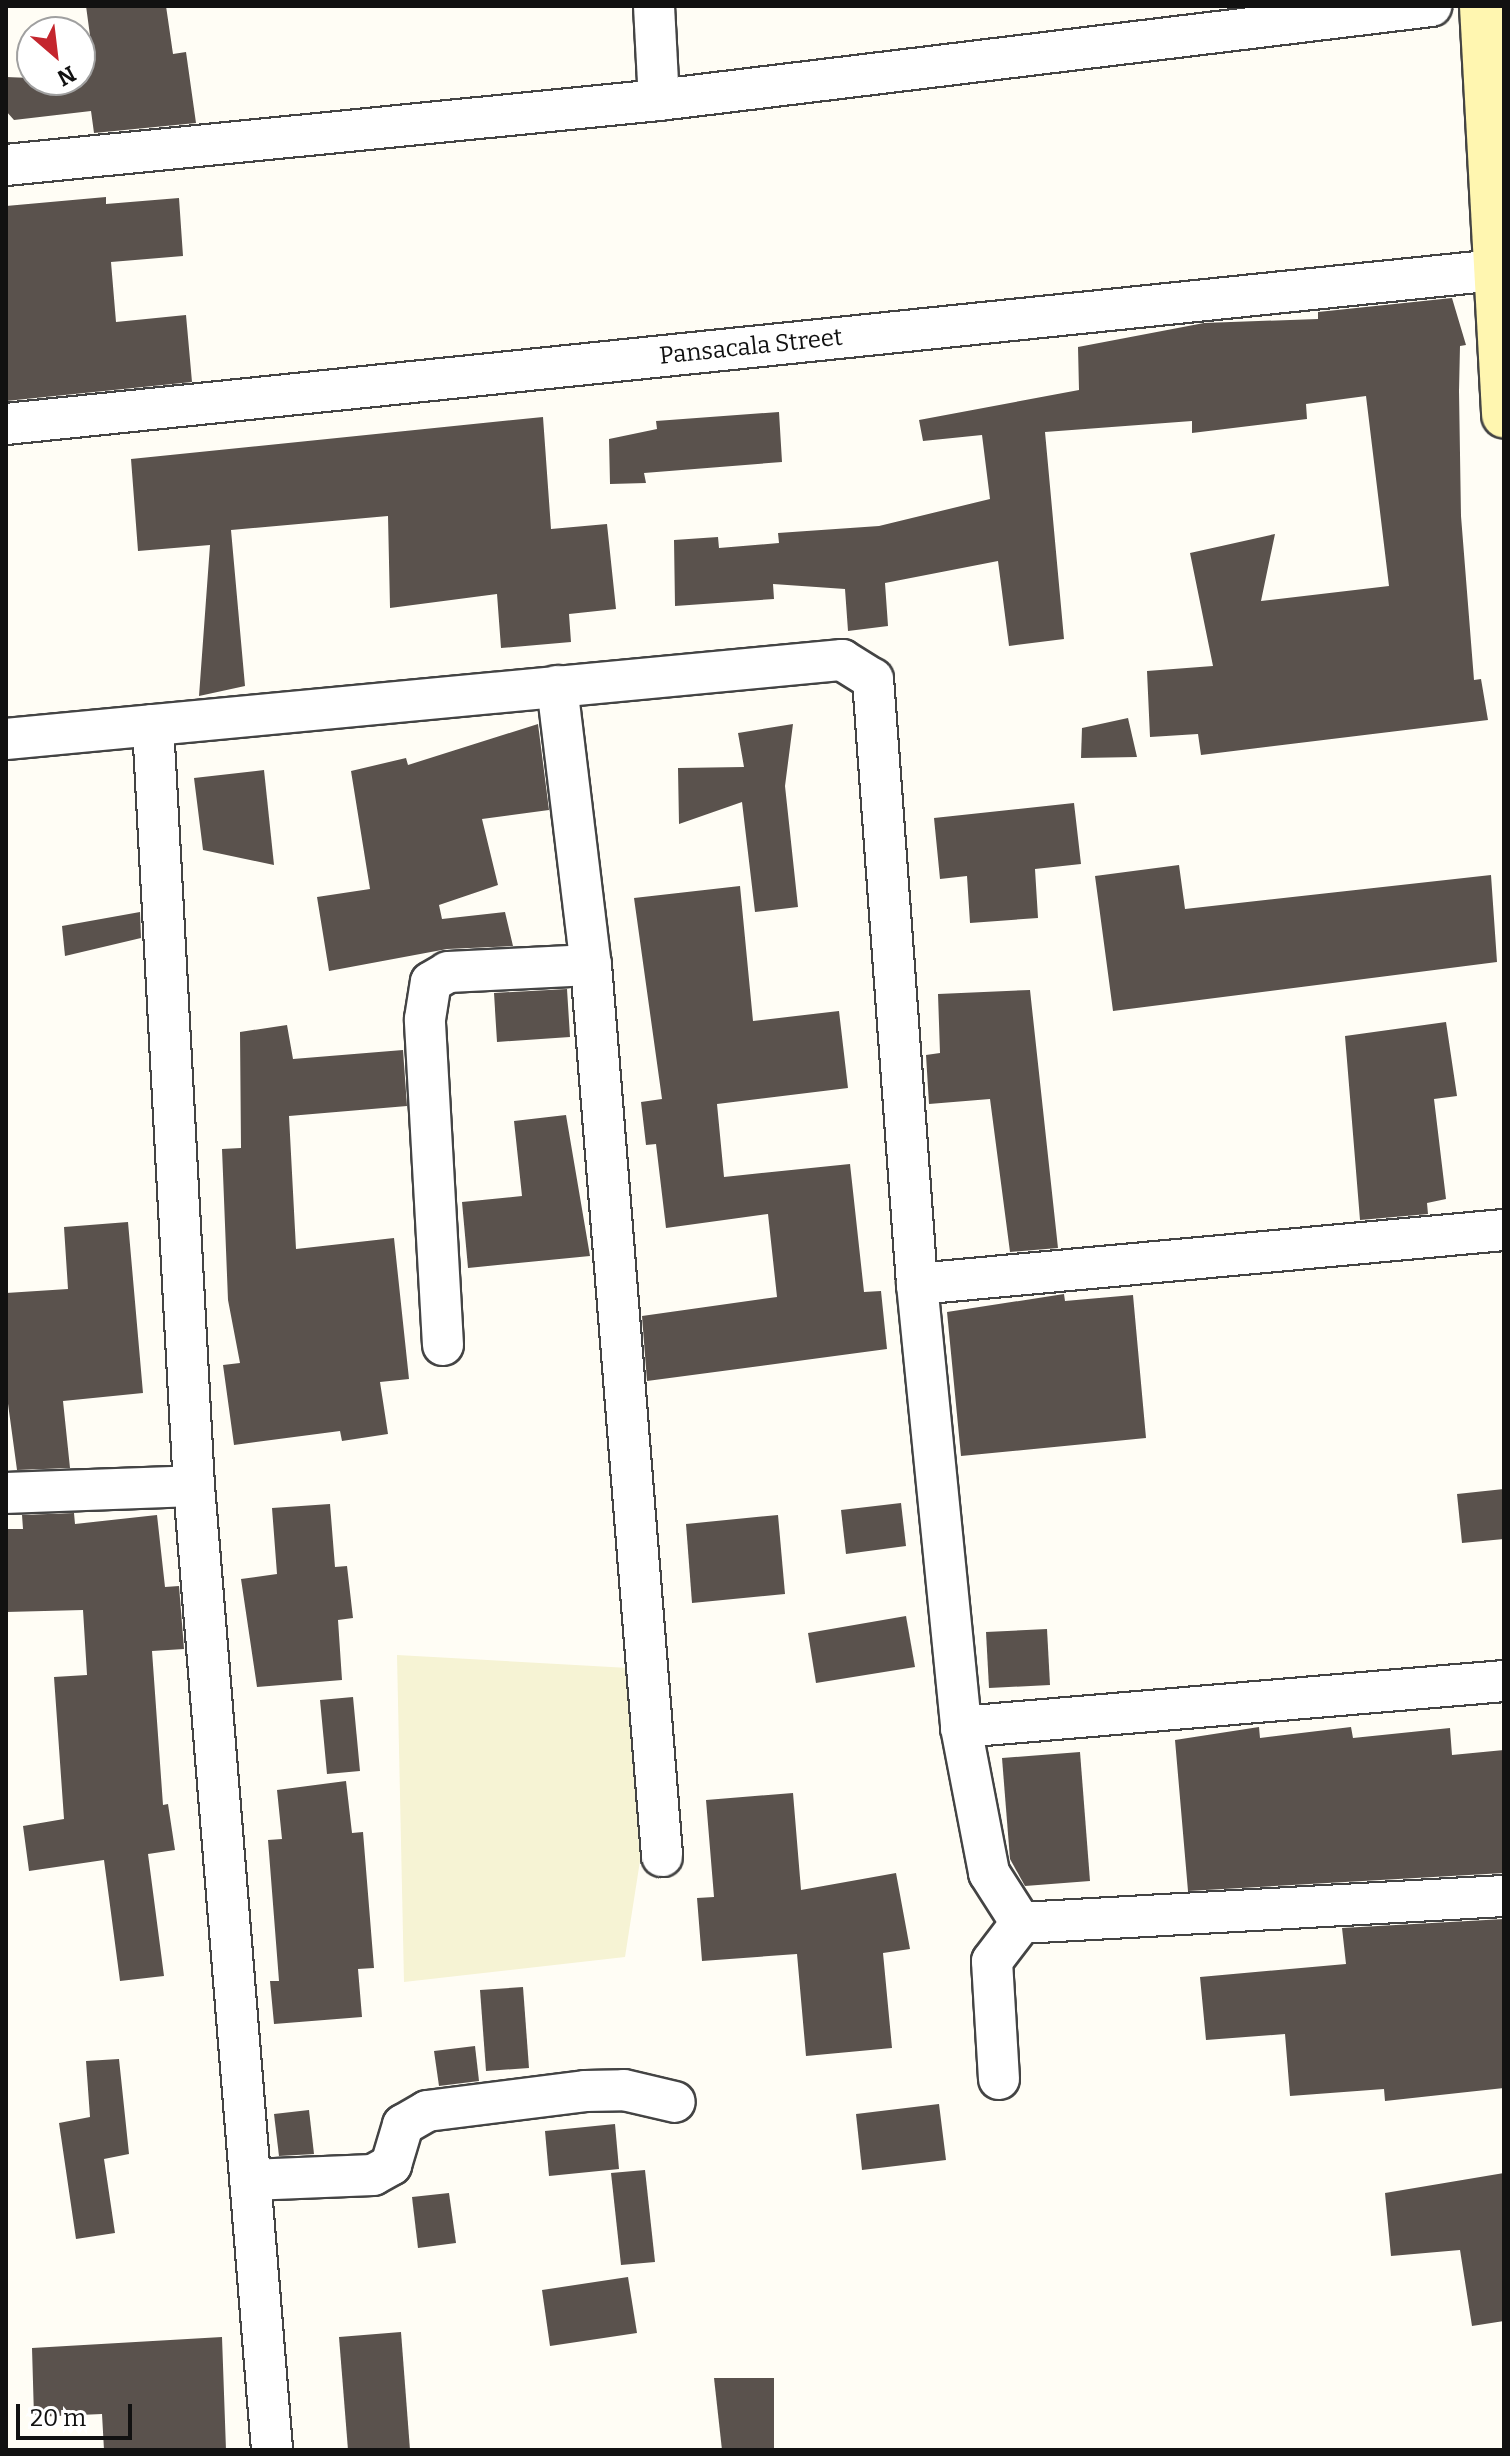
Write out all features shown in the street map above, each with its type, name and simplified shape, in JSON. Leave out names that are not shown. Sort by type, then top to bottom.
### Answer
[{"type":"main road","points":[[1482,6],[1498,254],[1504,415]]},
{"type":"street","points":[[654,6],[659,100]]},
{"type":"street","points":[[6,165],[659,100],[1431,6]]},
{"type":"street","name":"Pansacala Street","points":[[6,424],[1498,254]]},
{"type":"street","points":[[6,739],[842,660],[873,679],[917,1284],[961,1727],[989,1873],[1021,1923]]},
{"type":"street","points":[[557,686],[591,965],[662,1856]]},
{"type":"street","points":[[153,725],[194,1486],[272,2450]]},
{"type":"street","points":[[443,1345],[425,1019],[431,982],[448,972],[591,965]]},
{"type":"street","points":[[917,1284],[1504,1230]]},
{"type":"street","points":[[6,1493],[194,1486]]},
{"type":"street","points":[[961,1727],[1504,1681]]},
{"type":"street","points":[[999,2079],[992,1961],[1021,1923],[1504,1896]]},
{"type":"street","points":[[250,2180],[373,2175],[391,2165],[403,2125],[427,2111],[585,2091],[637,2091],[675,2102]]},
{"type":"shaded area","points":[[397,1655],[629,1668],[647,1816],[625,1957],[404,1982]]},
{"type":"building","points":[[86,6],[166,6],[173,54],[186,52],[196,123],[94,133],[91,111],[14,120],[6,111],[6,77],[16,77],[16,96],[96,96],[96,16],[87,16]]},
{"type":"building","points":[[106,197],[106,204],[179,198],[183,256],[111,262],[116,322],[186,315],[192,382],[6,401],[6,206]]},
{"type":"building","points":[[1452,298],[1466,345],[1460,346],[1461,516],[1474,680],[1481,679],[1488,720],[1201,755],[1198,734],[1150,737],[1147,671],[1213,666],[1190,553],[1275,534],[1261,601],[1389,586],[1366,396],[1306,404],[1307,419],[1192,433],[1192,421],[1045,432],[1064,639],[1009,646],[998,561],[885,583],[888,626],[848,631],[845,589],[773,584],[774,599],[675,606],[674,540],[718,537],[719,548],[779,543],[778,533],[879,526],[990,499],[982,435],[923,441],[919,420],[1079,390],[1078,347],[1204,323],[1318,319],[1318,312]]},
{"type":"building","points":[[779,412],[782,462],[644,473],[646,483],[610,484],[609,439],[657,429],[656,421]]},
{"type":"building","points":[[543,417],[551,529],[607,524],[616,609],[569,614],[571,642],[501,648],[497,594],[390,608],[388,516],[231,530],[245,686],[199,696],[210,545],[138,551],[131,459]]},
{"type":"building","points":[[1128,718],[1137,757],[1081,758],[1082,728]]},
{"type":"building","points":[[538,724],[549,810],[482,819],[498,885],[439,905],[442,919],[505,912],[513,946],[447,949],[329,971],[317,897],[370,889],[351,771],[406,758],[408,765]]},
{"type":"building","points":[[793,724],[785,786],[798,907],[755,912],[742,802],[679,824],[678,768],[744,767],[738,733]]},
{"type":"building","points":[[264,770],[274,865],[203,850],[194,778]]},
{"type":"building","points":[[1074,803],[1081,864],[1035,869],[1038,918],[970,923],[967,876],[940,879],[934,818]]},
{"type":"building","points":[[1179,865],[1185,909],[1491,875],[1497,962],[1113,1011],[1095,876]]},
{"type":"building","points":[[740,886],[753,1021],[839,1011],[848,1088],[717,1104],[724,1177],[850,1164],[864,1292],[881,1291],[887,1349],[647,1381],[642,1316],[777,1297],[768,1214],[666,1228],[656,1144],[646,1145],[641,1102],[662,1099],[634,898]]},
{"type":"building","points":[[140,912],[141,938],[65,956],[62,926]]},
{"type":"building","points":[[567,989],[570,1037],[497,1042],[494,993]]},
{"type":"building","points":[[1030,990],[1058,1248],[1010,1252],[990,1099],[929,1104],[926,1055],[940,1053],[938,994]]},
{"type":"building","points":[[1446,1022],[1457,1096],[1434,1099],[1446,1199],[1427,1203],[1428,1214],[1360,1220],[1345,1036]]},
{"type":"building","points":[[287,1025],[293,1059],[403,1050],[407,1106],[289,1116],[296,1249],[394,1238],[409,1379],[380,1382],[388,1434],[342,1441],[340,1431],[234,1445],[223,1365],[240,1363],[228,1300],[222,1149],[241,1148],[240,1032]]},
{"type":"building","points":[[566,1115],[590,1256],[468,1268],[462,1202],[522,1196],[514,1121]]},
{"type":"building","points":[[128,1222],[143,1393],[63,1401],[70,1468],[17,1470],[6,1389],[6,1293],[68,1289],[64,1227]]},
{"type":"building","points":[[1064,1294],[1065,1301],[1133,1295],[1146,1438],[961,1456],[947,1312]]},
{"type":"building","points":[[1504,1489],[1504,1539],[1462,1543],[1457,1494]]},
{"type":"building","points":[[901,1503],[906,1546],[846,1554],[841,1510]]},
{"type":"building","points":[[330,1504],[335,1567],[347,1566],[353,1618],[338,1620],[342,1680],[257,1687],[241,1579],[277,1574],[272,1508]]},
{"type":"building","points":[[74,1513],[75,1524],[157,1515],[165,1587],[179,1586],[184,1649],[152,1651],[163,1805],[168,1804],[175,1850],[148,1854],[164,1976],[120,1981],[104,1860],[29,1871],[23,1826],[64,1819],[54,1677],[87,1675],[83,1610],[6,1612],[6,1529],[23,1529],[22,1515]]},
{"type":"building","points":[[778,1515],[785,1594],[692,1603],[686,1524]]},
{"type":"building","points":[[906,1616],[915,1667],[816,1683],[808,1633]]},
{"type":"building","points":[[1047,1629],[1050,1685],[989,1688],[986,1632]]},
{"type":"building","points":[[353,1697],[360,1771],[327,1774],[320,1700]]},
{"type":"building","points":[[1259,1727],[1260,1738],[1351,1727],[1353,1738],[1450,1728],[1452,1755],[1504,1750],[1504,1873],[1188,1891],[1175,1740]]},
{"type":"building","points":[[1080,1752],[1090,1881],[1025,1886],[1010,1859],[1002,1758]]},
{"type":"building","points":[[346,1781],[352,1833],[363,1832],[374,1968],[358,1969],[362,2017],[274,2024],[270,1981],[279,1981],[268,1840],[282,1839],[277,1790]]},
{"type":"building","points":[[793,1793],[801,1890],[896,1873],[910,1949],[883,1953],[892,2048],[806,2056],[797,1954],[702,1961],[697,1898],[714,1897],[706,1800]]},
{"type":"building","points":[[1504,1919],[1504,2088],[1385,2101],[1384,2089],[1290,2096],[1285,2034],[1206,2040],[1200,1977],[1346,1964],[1342,1928]]},
{"type":"building","points":[[523,1987],[529,2068],[486,2071],[480,1990]]},
{"type":"building","points":[[475,2046],[479,2081],[439,2086],[434,2051]]},
{"type":"building","points":[[119,2059],[129,2154],[104,2159],[115,2233],[76,2239],[59,2123],[90,2117],[86,2061]]},
{"type":"building","points":[[939,2104],[946,2160],[862,2170],[856,2114]]},
{"type":"building","points":[[309,2110],[314,2154],[279,2156],[274,2114]]},
{"type":"building","points":[[615,2124],[619,2169],[549,2176],[545,2131]]},
{"type":"building","points":[[645,2170],[655,2262],[621,2265],[611,2173]]},
{"type":"building","points":[[1504,2173],[1504,2321],[1472,2326],[1460,2250],[1391,2256],[1385,2193]]},
{"type":"building","points":[[449,2193],[456,2243],[418,2248],[412,2197]]},
{"type":"building","points":[[628,2277],[637,2333],[550,2346],[542,2290]]},
{"type":"building","points":[[401,2332],[410,2450],[348,2450],[339,2337]]},
{"type":"building","points":[[222,2337],[226,2450],[104,2450],[102,2414],[34,2417],[32,2348]]},
{"type":"building","points":[[714,2378],[774,2378],[774,2450],[722,2450]]}]
